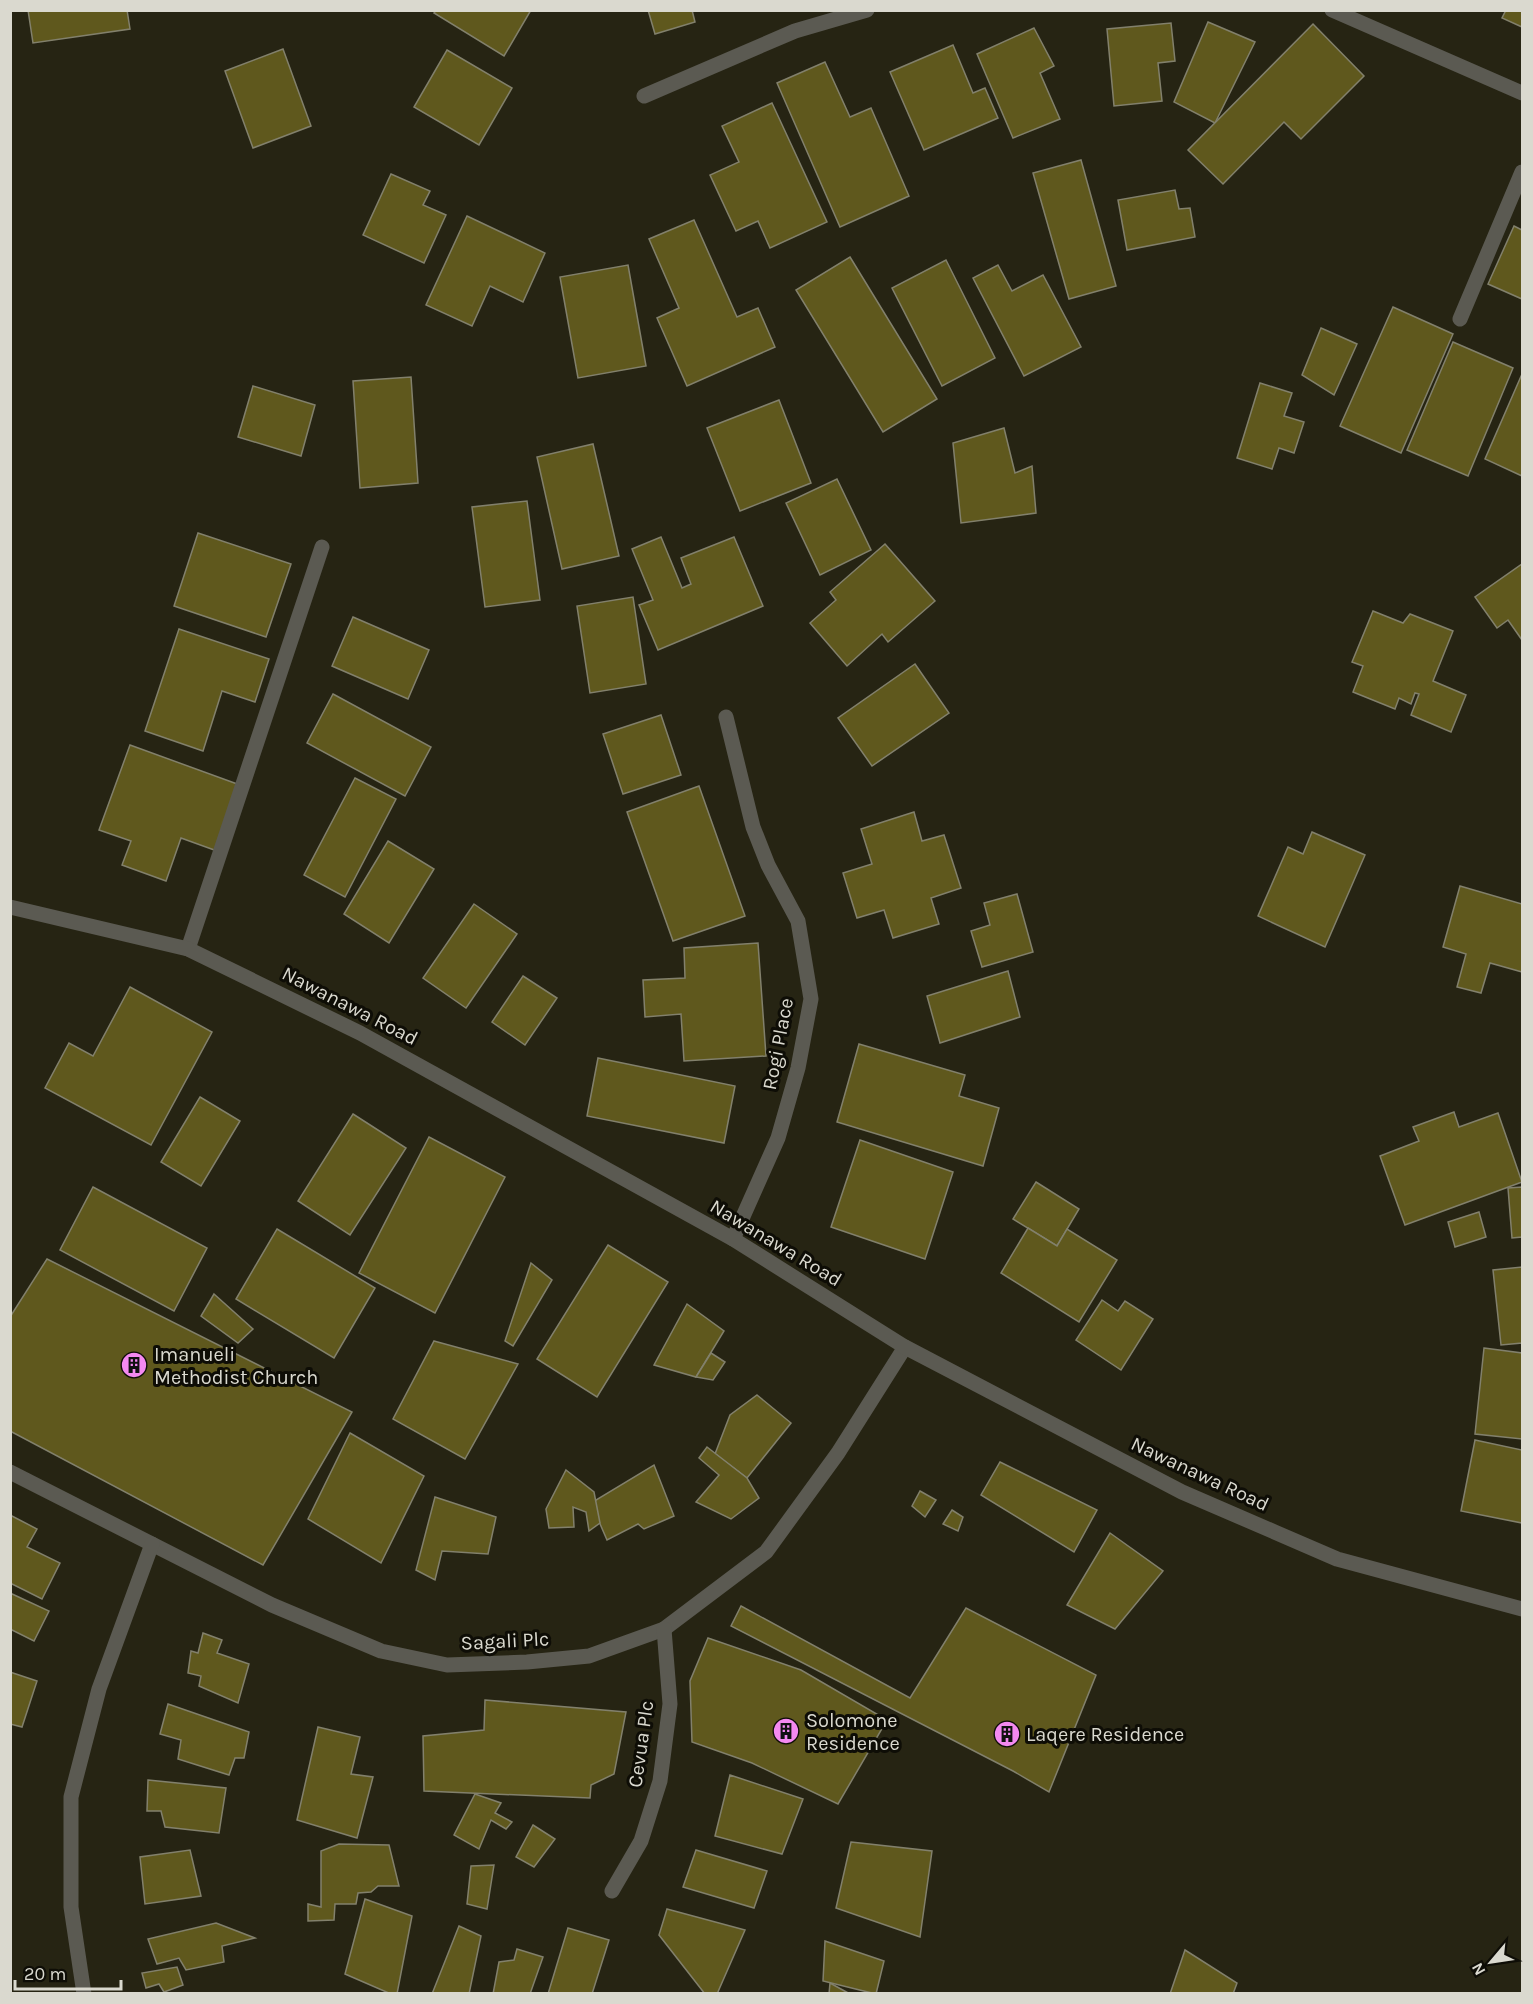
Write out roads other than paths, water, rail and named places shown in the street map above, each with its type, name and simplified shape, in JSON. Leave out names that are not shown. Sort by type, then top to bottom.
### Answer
[{"type":"street","points":[[644,96],[795,31],[867,10]]},
{"type":"street","points":[[1332,10],[1522,93]]},
{"type":"street","points":[[1460,319],[1522,172]]},
{"type":"street","points":[[188,949],[322,547]]},
{"type":"street","name":"Rogi Place","points":[[726,717],[753,827],[768,865],[798,921],[811,999],[798,1068],[778,1138],[733,1239]]},
{"type":"street","name":"Nawanawa Road","points":[[10,907],[188,949],[360,1033],[733,1239],[905,1347],[1182,1492],[1327,1554],[1522,1609]]},
{"type":"street","name":"Sagali Plc","points":[[10,1472],[272,1605],[381,1651],[447,1665],[527,1662],[589,1656],[664,1629],[766,1552],[838,1454],[905,1347]]},
{"type":"street","points":[[84,1994],[71,1906],[71,1797],[99,1689],[152,1544]]},
{"type":"street","name":"Cevua Plc","points":[[612,1891],[641,1841],[660,1781],[670,1704],[664,1629]]},
{"type":"place","name":"Imanueli Methodist Church","points":[[134,1365]]},
{"type":"place","name":"Solomone Residence","points":[[786,1731]]},
{"type":"place","name":"Laqere Residence","points":[[1007,1734]]}]
